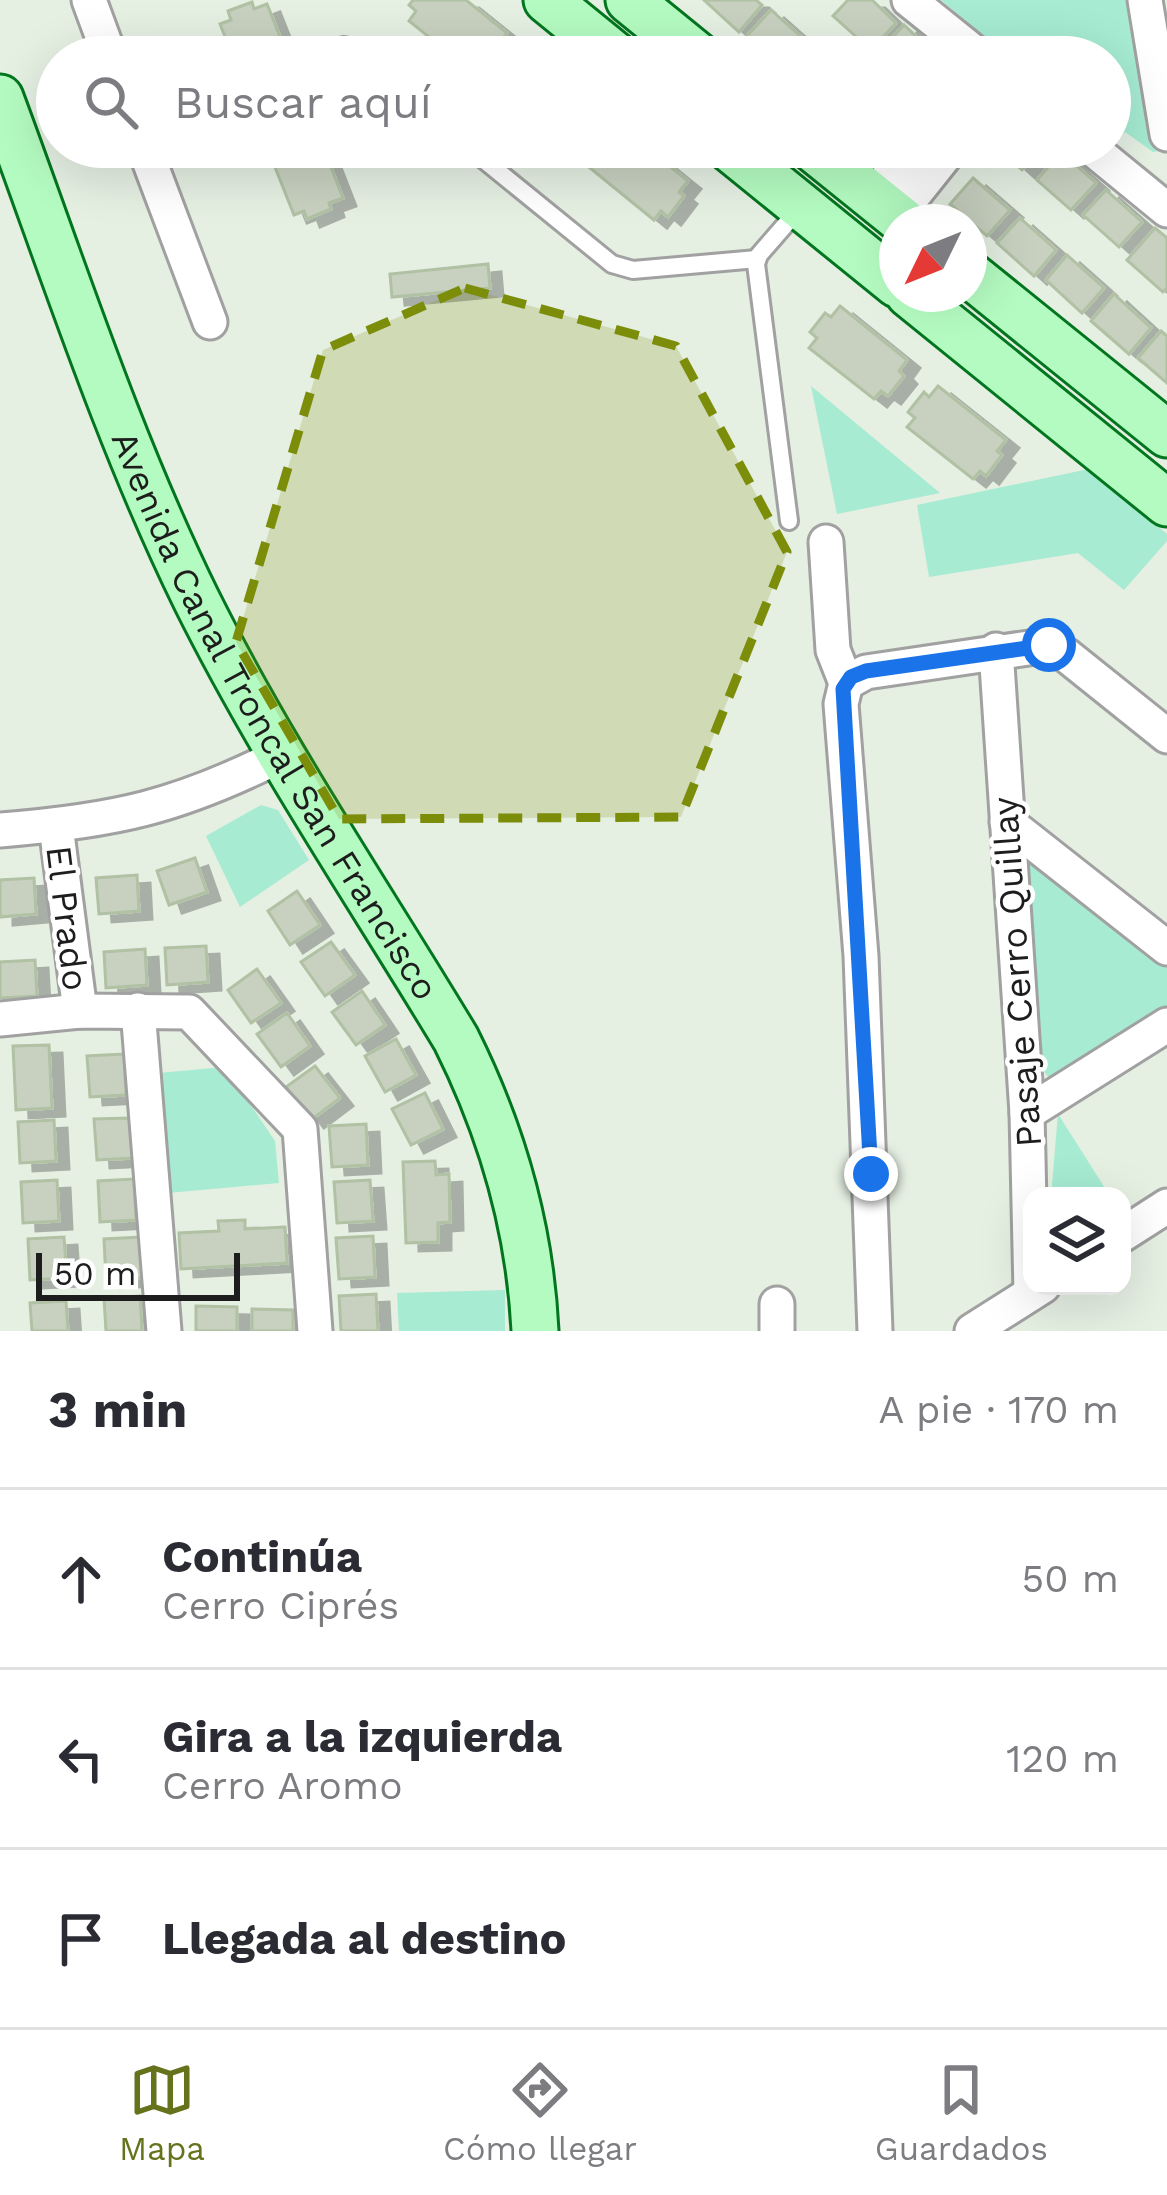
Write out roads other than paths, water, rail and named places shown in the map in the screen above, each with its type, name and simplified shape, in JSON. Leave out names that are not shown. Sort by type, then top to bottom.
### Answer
[{"type":"street","points":[[88,0],[102,36]]},
{"type":"street","points":[[547,0],[591,36]]},
{"type":"street","points":[[628,0],[673,36]]},
{"type":"street","points":[[909,0],[954,36]]},
{"type":"street","points":[[1145,0],[1167,134]]},
{"type":"street","name":"Avenida Canal Troncal San Francisco","points":[[0,98],[158,514],[215,636],[477,1081],[518,1205],[535,1331]]},
{"type":"street","points":[[152,168],[210,322]]},
{"type":"street","points":[[754,168],[879,269]]},
{"type":"street","points":[[837,168],[882,204]]},
{"type":"street","points":[[894,204],[906,168]]},
{"type":"street","points":[[898,204],[932,168]]},
{"type":"street","points":[[1116,168],[1167,210]]},
{"type":"street","points":[[987,289],[1167,434]]},
{"type":"street","points":[[931,312],[1167,503]]},
{"type":"street","points":[[826,542],[833,650],[846,683],[841,704],[861,956],[875,1331]]},
{"type":"street","points":[[846,683],[866,671],[1040,644],[1058,649],[1167,736]]},
{"type":"street","name":"Pasaje Cerro Quillay","points":[[996,650],[1031,1187]]},
{"type":"street","points":[[0,830],[101,820],[180,801],[281,755]]},
{"type":"street","points":[[1007,821],[1167,947]]},
{"type":"street","name":"El Prado","points":[[56,826],[80,1011]]},
{"type":"street","points":[[138,1010],[164,1331]]},
{"type":"street","points":[[0,1019],[80,1011],[189,1012],[300,1129],[315,1331]]},
{"type":"street","points":[[1027,1113],[1167,1025]]},
{"type":"street","points":[[1131,1229],[1167,1206]]},
{"type":"street","points":[[972,1331],[1029,1295]]},
{"type":"lane","points":[[494,168],[612,264],[633,270],[758,259]]},
{"type":"lane","points":[[789,521],[758,259],[801,206]]}]
